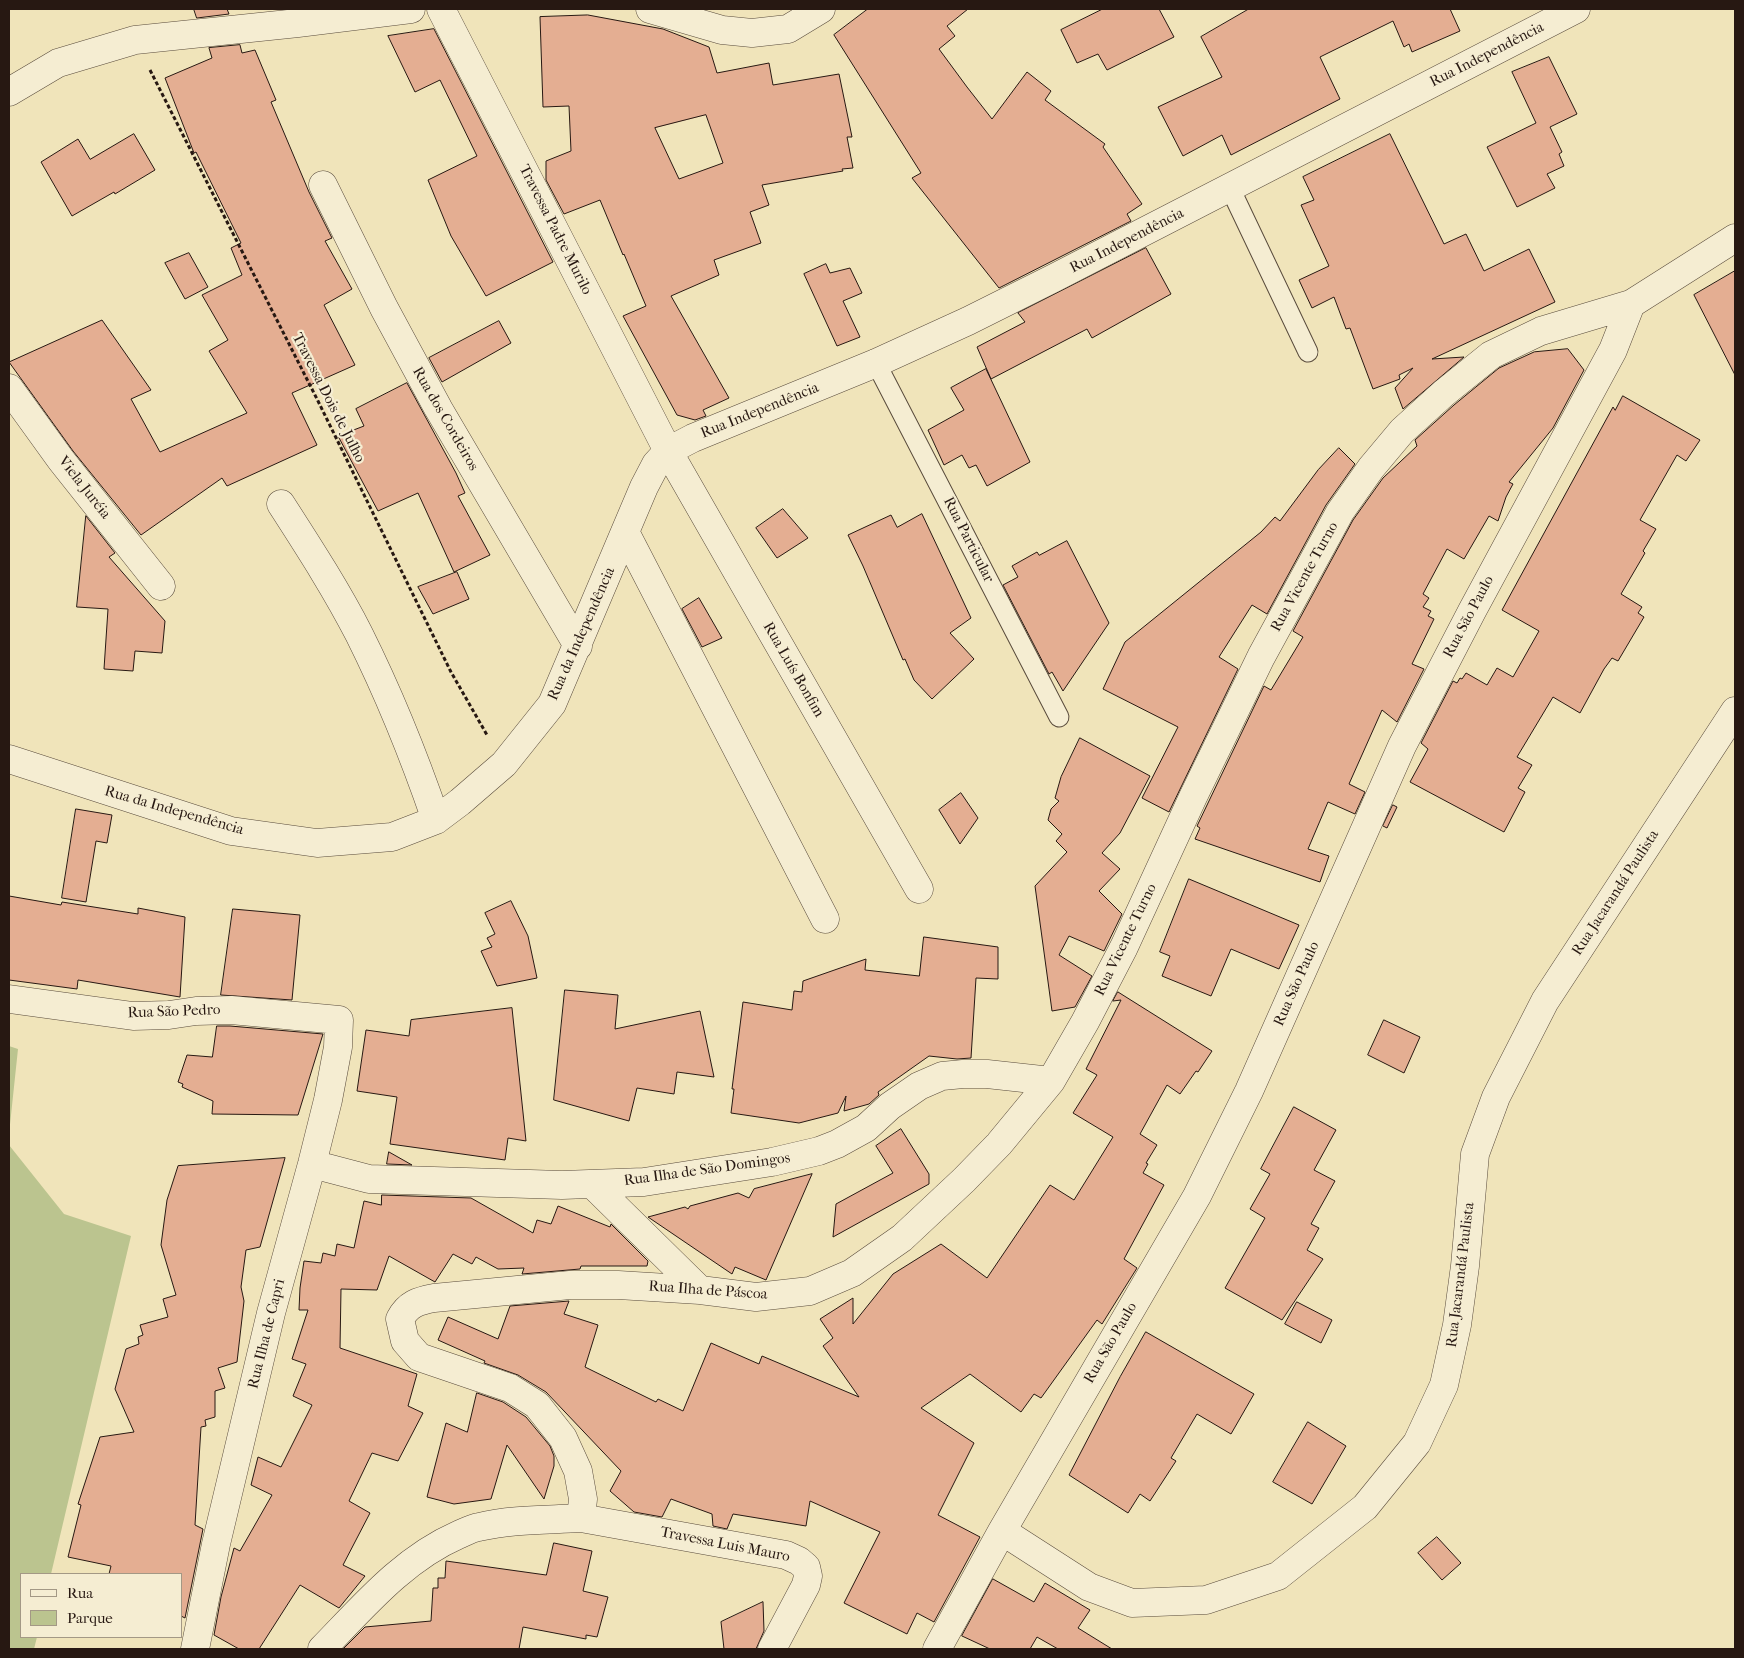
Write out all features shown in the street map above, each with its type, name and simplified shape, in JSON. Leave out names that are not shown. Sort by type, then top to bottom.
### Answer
[{"type":"street","points":[[9,92],[58,63],[135,40],[412,9]]},
{"type":"street","name":"Travessa Padre Murilo","points":[[442,9],[668,451]]},
{"type":"street","points":[[650,9],[722,30],[752,33],[788,29],[821,9]]},
{"type":"street","name":"Rua Independência","points":[[668,451],[693,438],[876,363],[1054,278],[1576,9]]},
{"type":"street","name":"Rua dos Cordeiros","points":[[323,186],[384,308],[438,408],[578,646]]},
{"type":"street","name":"Rua Vicente Turno","points":[[1051,1081],[1085,1022],[1124,947],[1193,797],[1261,657],[1340,512],[1371,468],[1402,431],[1444,393],[1491,355],[1542,331],[1630,304],[1735,238]]},
{"type":"street","name":"Rua São Paulo","points":[[936,1649],[1002,1531],[1197,1196],[1249,1091],[1402,746],[1472,611],[1613,350],[1630,304]]},
{"type":"street","name":"Viela Juréia","points":[[9,388],[61,460],[161,586]]},
{"type":"street","name":"Rua da Independência","points":[[9,759],[231,831],[317,843],[392,837],[436,820],[504,764],[552,704],[644,487],[656,464],[668,451]]},
{"type":"street","name":"Rua Luís Bonfim","points":[[668,451],[919,889]]},
{"type":"street","points":[[280,504],[319,564],[358,633],[392,705],[436,820]]},
{"type":"street","points":[[625,532],[825,919]]},
{"type":"street","name":"Rua Jacarandá Paulista","points":[[1002,1531],[1089,1587],[1132,1603],[1206,1600],[1278,1576],[1365,1507],[1418,1443],[1444,1385],[1457,1325],[1465,1266],[1475,1154],[1496,1097],[1544,1001],[1735,711]]},
{"type":"street","name":"Rua São Pedro","points":[[9,999],[133,1016],[231,1010],[339,1020]]},
{"type":"street","name":"Rua Ilha de Capri","points":[[195,1649],[216,1544],[271,1313],[328,1100],[336,1056],[339,1020]]},
{"type":"street","name":"Rua Ilha de São Domingos","points":[[312,1164],[369,1179],[562,1185],[644,1182],[772,1162],[819,1151],[837,1144],[866,1128],[890,1106],[919,1086],[942,1076],[987,1074],[1051,1081]]},
{"type":"street","name":"Rua Ilha de Páscoa","points":[[581,1518],[583,1499],[578,1470],[563,1438],[537,1404],[510,1388],[419,1357],[405,1340],[400,1319],[405,1310],[417,1301],[434,1298],[570,1284],[700,1290],[756,1297],[810,1291],[852,1273],[902,1238],[999,1144],[1051,1081]]},
{"type":"street","points":[[592,1184],[700,1290]]},
{"type":"street","name":"Travessa Luis Mauro","points":[[322,1649],[407,1565],[438,1544],[478,1527],[504,1523],[581,1518],[786,1555],[799,1561],[806,1567],[808,1576],[806,1585],[772,1649]]},
{"type":"lane","points":[[1230,188],[1308,352]]},
{"type":"lane","name":"Rua Particular","points":[[876,363],[1059,716]]},
{"type":"path","name":"Travessa Dois de Julho","points":[[135,40],[318,401],[451,672],[504,764]]},
{"type":"green space","points":[[9,1046],[18,1049],[9,1134]]},
{"type":"green space","points":[[9,1145],[64,1214],[131,1236],[51,1573],[20,1573],[20,1638],[37,1638],[34,1649],[9,1649]]},
{"type":"building","points":[[194,9],[227,9],[229,14],[197,18]]},
{"type":"building","points":[[868,9],[968,9],[947,26],[955,36],[939,49],[967,87],[992,119],[1027,72],[1051,91],[1045,100],[1105,144],[1103,147],[1142,204],[1127,214],[1131,221],[999,288],[912,178],[921,173],[834,35]]},
{"type":"building","points":[[1103,9],[1159,9],[1174,37],[1107,70],[1098,54],[1077,63],[1061,30]]},
{"type":"building","points":[[1249,9],[1450,9],[1460,31],[1412,52],[1409,44],[1404,47],[1393,21],[1320,57],[1340,99],[1231,155],[1222,135],[1183,156],[1158,107],[1222,77],[1201,37]]},
{"type":"building","points":[[588,15],[663,29],[709,47],[717,73],[769,63],[773,85],[839,74],[852,137],[847,137],[853,168],[762,185],[769,205],[750,212],[761,243],[714,260],[719,275],[671,296],[729,398],[703,410],[706,416],[695,420],[677,415],[623,316],[646,306],[600,200],[564,214],[546,180],[546,161],[571,151],[569,106],[543,107],[540,17]],"holes":[[[706,115],[723,163],[679,179],[655,128]]]},
{"type":"building","points":[[434,29],[553,262],[486,296],[451,236],[428,180],[477,156],[440,80],[415,92],[388,36]]},
{"type":"building","points":[[240,45],[242,53],[255,50],[276,100],[271,102],[309,192],[332,238],[325,241],[352,289],[324,305],[355,365],[292,393],[317,445],[227,486],[222,478],[141,535],[73,451],[9,362],[102,320],[151,390],[131,399],[160,452],[247,413],[209,351],[228,340],[202,295],[242,275],[231,248],[241,243],[196,152],[194,153],[165,78],[212,58],[209,48]]},
{"type":"building","points":[[1549,57],[1577,114],[1550,127],[1562,152],[1559,154],[1564,166],[1547,174],[1555,188],[1517,207],[1487,147],[1536,123],[1512,72]]},
{"type":"building","points":[[134,134],[155,170],[115,194],[114,192],[72,216],[41,162],[78,139],[90,159]]},
{"type":"building","points":[[1390,134],[1444,244],[1466,234],[1484,271],[1529,249],[1555,302],[1432,359],[1464,357],[1403,409],[1395,388],[1413,368],[1399,375],[1400,379],[1373,389],[1350,328],[1346,329],[1334,297],[1312,308],[1299,280],[1329,266],[1301,205],[1314,200],[1303,177]]},
{"type":"building","points":[[1146,248],[1171,294],[1092,338],[1087,329],[991,379],[977,347],[1025,322],[1018,313]]},
{"type":"building","points":[[189,253],[208,287],[185,299],[165,263]]},
{"type":"building","points":[[826,264],[830,273],[850,268],[862,293],[843,301],[860,337],[837,346],[804,274]]},
{"type":"building","points":[[1735,271],[1735,375],[1694,295]]},
{"type":"building","points":[[499,321],[511,343],[442,382],[429,358]]},
{"type":"building","points":[[1568,349],[1584,370],[1553,428],[1509,482],[1513,484],[1506,497],[1498,521],[1489,516],[1464,559],[1447,549],[1423,594],[1429,598],[1423,607],[1431,611],[1428,616],[1434,619],[1412,664],[1424,669],[1397,722],[1382,710],[1349,784],[1365,792],[1355,814],[1328,802],[1308,849],[1329,856],[1320,882],[1195,839],[1200,828],[1197,826],[1264,686],[1271,690],[1303,637],[1293,631],[1353,520],[1383,478],[1417,446],[1415,440],[1499,368],[1534,352]]},
{"type":"building","points":[[986,369],[1030,462],[987,486],[976,465],[969,468],[962,455],[944,465],[928,430],[964,410],[951,388]]},
{"type":"building","points":[[407,383],[456,473],[465,493],[458,496],[490,555],[454,572],[418,493],[378,511],[338,436],[364,426],[356,409]]},
{"type":"building","points":[[1623,396],[1700,440],[1686,461],[1677,455],[1640,520],[1656,529],[1643,551],[1645,553],[1621,594],[1642,607],[1638,613],[1644,617],[1618,661],[1612,658],[1604,669],[1580,713],[1553,697],[1517,757],[1532,765],[1518,788],[1525,792],[1504,832],[1410,782],[1428,749],[1421,743],[1453,681],[1457,683],[1466,673],[1487,685],[1497,668],[1513,677],[1539,631],[1502,610],[1613,407],[1615,410]]},
{"type":"building","points":[[1339,448],[1355,464],[1326,505],[1267,614],[1252,605],[1219,657],[1238,669],[1169,812],[1142,798],[1178,727],[1103,689],[1125,642],[1261,532],[1275,517],[1280,521],[1318,470]]},
{"type":"building","points":[[783,509],[808,538],[777,558],[756,528]]},
{"type":"building","points":[[922,514],[971,618],[950,633],[974,659],[932,699],[914,680],[905,659],[903,660],[848,535],[891,515],[897,527]]},
{"type":"building","points":[[86,516],[115,553],[109,557],[165,621],[162,653],[135,651],[133,671],[104,669],[108,609],[77,607]]},
{"type":"building","points":[[1067,541],[1109,623],[1063,691],[1052,672],[1049,674],[1003,585],[1018,577],[1012,566],[1037,552],[1039,555]]},
{"type":"building","points":[[457,572],[469,599],[433,614],[418,587]]},
{"type":"building","points":[[699,598],[722,638],[702,647],[682,609]]},
{"type":"building","points":[[1080,738],[1150,776],[1120,833],[1102,853],[1120,869],[1099,891],[1122,914],[1104,951],[1069,936],[1059,955],[1092,976],[1075,1007],[1052,1011],[1035,886],[1067,852],[1056,841],[1062,834],[1048,820],[1051,809],[1059,801],[1055,798],[1061,777]]},
{"type":"building","points":[[961,793],[978,818],[960,844],[939,810]]},
{"type":"building","points":[[1393,805],[1397,807],[1387,828],[1383,826]]},
{"type":"building","points":[[76,809],[112,815],[107,843],[96,841],[86,902],[62,898]]},
{"type":"building","points":[[1189,879],[1299,925],[1279,969],[1231,949],[1211,996],[1162,976],[1170,956],[1160,952]]},
{"type":"building","points":[[9,896],[61,905],[62,902],[138,914],[138,908],[185,917],[180,997],[78,980],[77,989],[9,980]]},
{"type":"building","points":[[511,901],[528,936],[537,978],[497,986],[481,951],[492,947],[487,938],[495,934],[485,913]]},
{"type":"building","points":[[233,909],[300,915],[292,1000],[221,995]]},
{"type":"building","points":[[924,937],[998,947],[998,979],[976,978],[971,1058],[957,1059],[929,1056],[878,1092],[879,1095],[869,1104],[844,1111],[846,1096],[838,1113],[799,1123],[731,1113],[734,1089],[732,1089],[743,1002],[792,1010],[794,991],[802,992],[803,981],[866,959],[865,970],[919,976]]},
{"type":"building","points":[[565,990],[618,995],[615,1029],[700,1011],[714,1077],[677,1072],[674,1094],[637,1088],[629,1121],[554,1100]]},
{"type":"building","points":[[1118,992],[1212,1051],[1180,1094],[1167,1085],[1140,1134],[1157,1145],[1146,1163],[1148,1164],[1143,1173],[1164,1185],[1124,1259],[1137,1268],[1102,1324],[1097,1320],[1041,1398],[1034,1394],[1021,1412],[970,1374],[921,1408],[974,1443],[938,1515],[980,1537],[934,1622],[917,1613],[907,1634],[844,1603],[880,1532],[810,1501],[806,1526],[733,1514],[727,1529],[713,1526],[712,1514],[671,1499],[662,1517],[634,1512],[610,1491],[621,1471],[546,1392],[518,1375],[484,1363],[485,1361],[438,1340],[448,1317],[498,1339],[510,1306],[569,1301],[564,1314],[598,1325],[585,1367],[656,1402],[658,1399],[683,1411],[711,1343],[759,1364],[762,1356],[859,1397],[823,1346],[833,1338],[820,1319],[853,1298],[853,1324],[893,1274],[941,1244],[987,1278],[1050,1185],[1074,1200],[1113,1137],[1073,1113],[1097,1075],[1086,1069],[1121,1000],[1113,1001]]},
{"type":"building","points":[[512,1008],[526,1141],[508,1138],[505,1160],[390,1144],[397,1097],[357,1091],[366,1030],[409,1036],[411,1020]]},
{"type":"building","points":[[1384,1020],[1420,1037],[1404,1073],[1368,1055]]},
{"type":"building","points":[[217,1026],[323,1034],[298,1115],[212,1114],[213,1101],[182,1087],[183,1084],[178,1082],[187,1055],[212,1057]]},
{"type":"building","points":[[1294,1107],[1336,1130],[1314,1170],[1335,1181],[1311,1224],[1319,1228],[1307,1250],[1323,1259],[1282,1320],[1225,1288],[1265,1218],[1250,1209],[1270,1174],[1261,1169]]},
{"type":"building","points":[[901,1129],[929,1174],[929,1184],[833,1237],[836,1204],[893,1173],[876,1146]]},
{"type":"building","points":[[389,1152],[412,1165],[387,1164]]},
{"type":"building","points":[[285,1158],[260,1247],[246,1250],[241,1287],[244,1301],[237,1362],[218,1368],[225,1388],[215,1391],[215,1417],[205,1420],[206,1426],[201,1427],[195,1525],[203,1529],[185,1618],[182,1616],[182,1573],[109,1573],[111,1566],[68,1557],[81,1505],[78,1504],[100,1437],[134,1432],[115,1389],[126,1349],[139,1344],[138,1337],[143,1335],[140,1325],[168,1317],[163,1299],[176,1295],[161,1245],[167,1200],[178,1166]]},
{"type":"building","points":[[812,1174],[766,1280],[735,1267],[732,1274],[648,1217],[685,1207],[688,1209],[690,1206],[738,1193],[749,1198],[754,1189]]},
{"type":"building","points":[[382,1195],[471,1198],[533,1233],[537,1220],[551,1224],[558,1206],[610,1227],[611,1224],[648,1261],[647,1266],[581,1266],[580,1269],[522,1274],[524,1268],[498,1269],[476,1257],[472,1264],[453,1254],[435,1282],[389,1256],[377,1290],[341,1289],[340,1348],[417,1374],[408,1406],[423,1413],[398,1461],[372,1453],[349,1501],[370,1513],[343,1565],[365,1576],[339,1608],[300,1585],[259,1649],[239,1649],[214,1635],[221,1597],[234,1548],[240,1551],[272,1495],[251,1485],[258,1457],[281,1467],[312,1405],[293,1396],[306,1364],[292,1359],[308,1310],[299,1310],[304,1261],[321,1263],[323,1253],[335,1256],[337,1244],[354,1248],[364,1201],[381,1205]]},
{"type":"building","points":[[1297,1302],[1332,1320],[1321,1343],[1285,1324]]},
{"type":"building","points":[[1146,1332],[1254,1394],[1231,1434],[1197,1414],[1171,1458],[1176,1461],[1150,1501],[1140,1494],[1128,1513],[1069,1475],[1120,1377]]},
{"type":"building","points":[[477,1393],[503,1402],[526,1417],[550,1446],[554,1456],[554,1466],[544,1499],[507,1445],[491,1499],[454,1504],[427,1497],[446,1423],[467,1432]]},
{"type":"building","points":[[1308,1422],[1346,1446],[1312,1504],[1273,1482]]},
{"type":"building","points":[[1437,1537],[1461,1563],[1442,1580],[1418,1553]]},
{"type":"building","points":[[554,1543],[592,1551],[583,1591],[608,1597],[597,1637],[586,1635],[586,1639],[523,1627],[519,1649],[343,1649],[365,1627],[431,1621],[433,1588],[438,1588],[438,1578],[445,1578],[446,1561],[546,1575]]},
{"type":"building","points":[[993,1579],[1034,1602],[1045,1583],[1090,1610],[1078,1628],[1112,1649],[1058,1649],[1037,1637],[1030,1649],[990,1649],[962,1636]]},
{"type":"building","points":[[763,1602],[764,1631],[756,1649],[724,1649],[721,1622]]}]
